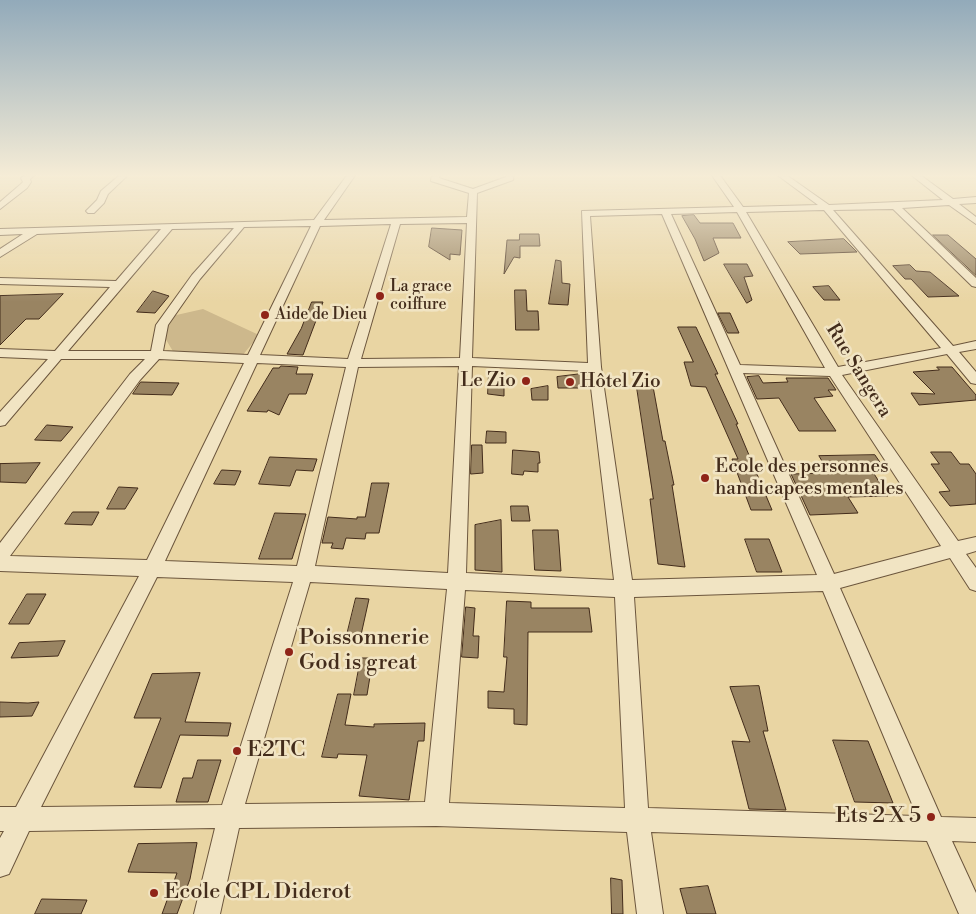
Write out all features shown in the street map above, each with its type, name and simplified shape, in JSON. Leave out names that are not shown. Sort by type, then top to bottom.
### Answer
[{"type":"street","points":[[0,865],[11,819],[152,569],[322,217]]},
{"type":"street","points":[[436,814],[456,581],[467,362],[471,217]]},
{"type":"street","points":[[585,217],[595,367],[624,589],[637,820],[650,914]]},
{"type":"street","points":[[668,217],[830,582],[934,829],[972,914]]},
{"type":"street","name":"Rue Sangera","points":[[744,217],[834,372],[976,583]]},
{"type":"street","points":[[834,217],[976,380]]},
{"type":"street","points":[[906,217],[976,284]]},
{"type":"street","points":[[0,232],[169,226],[471,220]]},
{"type":"street","points":[[207,914],[230,816],[304,574],[353,362],[396,222]]},
{"type":"street","points":[[0,556],[135,377],[156,355],[162,326],[177,303],[196,277],[241,225]]},
{"type":"street","points":[[0,421],[169,226]]},
{"type":"street","points":[[0,254],[34,231]]},
{"type":"street","points":[[0,281],[118,284]]},
{"type":"street","points":[[735,369],[834,372],[976,344]]},
{"type":"street","points":[[0,353],[156,355],[253,360],[353,362],[467,362],[595,367]]},
{"type":"street","points":[[0,563],[304,574],[624,589],[830,582],[976,544]]},
{"type":"street","points":[[11,819],[436,814],[976,830]]},
{"type":"shaded area","points":[[203,309],[259,335],[242,356],[174,353],[162,333],[172,316]]},
{"type":"building","points":[[682,217],[695,217],[700,223],[733,223],[741,238],[713,238],[719,253],[704,261],[695,239]]},
{"type":"building","points":[[432,228],[462,230],[460,255],[450,254],[450,260],[429,247]]},
{"type":"building","points":[[520,234],[539,234],[540,246],[520,246],[520,258],[514,257],[504,274],[507,240],[519,240]]},
{"type":"building","points":[[933,235],[948,235],[976,259],[976,275]]},
{"type":"building","points":[[844,239],[857,252],[800,254],[788,242]]},
{"type":"building","points":[[556,260],[561,261],[562,283],[570,284],[568,305],[549,304]]},
{"type":"building","points":[[724,264],[747,264],[753,276],[744,277],[752,300],[747,303]]},
{"type":"building","points":[[910,265],[916,271],[930,272],[959,296],[928,297],[911,279],[905,279],[893,266]]},
{"type":"building","points":[[829,286],[840,300],[824,300],[813,287]]},
{"type":"building","points":[[515,290],[526,290],[527,311],[538,311],[539,330],[516,330]]},
{"type":"building","points":[[153,291],[169,296],[155,313],[137,312]]},
{"type":"building","points":[[63,294],[39,319],[26,319],[0,345],[0,296]]},
{"type":"building","points":[[312,302],[323,302],[303,355],[287,354],[301,329]]},
{"type":"building","points":[[718,313],[730,313],[739,333],[728,333]]},
{"type":"building","points":[[678,327],[696,327],[718,374],[715,374],[738,424],[736,424],[772,510],[751,510],[732,459],[738,459],[706,387],[691,386],[684,362],[693,362]]},
{"type":"building","points":[[281,366],[298,367],[296,374],[313,374],[306,394],[289,394],[279,415],[268,410],[267,412],[247,411],[273,368]]},
{"type":"building","points":[[937,367],[952,367],[976,395],[976,400],[919,405],[911,393],[935,394],[913,372],[939,370]]},
{"type":"building","points":[[489,373],[504,373],[504,396],[488,394]]},
{"type":"building","points":[[581,374],[589,388],[558,388],[557,377]]},
{"type":"building","points":[[759,376],[763,383],[788,382],[786,378],[828,378],[836,390],[828,390],[833,396],[814,398],[836,431],[799,431],[779,398],[757,399],[747,377]]},
{"type":"building","points":[[636,381],[652,381],[663,441],[665,441],[674,485],[672,485],[685,567],[658,564],[650,499],[653,499]]},
{"type":"building","points":[[141,382],[179,383],[172,395],[133,394]]},
{"type":"building","points":[[548,386],[548,400],[532,400],[531,389]]},
{"type":"building","points":[[47,425],[73,427],[61,441],[35,440]]},
{"type":"building","points":[[487,431],[506,432],[506,443],[486,443]]},
{"type":"building","points":[[472,445],[482,445],[483,473],[471,474]]},
{"type":"building","points":[[513,450],[539,452],[540,463],[538,463],[538,472],[524,471],[523,475],[512,474]]},
{"type":"building","points":[[931,452],[951,452],[960,464],[969,464],[976,474],[976,504],[950,506],[939,492],[950,491],[931,464],[939,464]]},
{"type":"building","points":[[875,455],[884,468],[871,469],[888,496],[848,497],[858,513],[810,515],[791,474],[829,473],[819,456]]},
{"type":"building","points":[[270,457],[317,459],[313,471],[296,470],[290,486],[259,484]]},
{"type":"building","points":[[40,463],[26,483],[0,482],[0,464]]},
{"type":"building","points":[[222,470],[241,471],[235,485],[214,484]]},
{"type":"building","points":[[372,483],[389,483],[379,533],[366,533],[365,539],[346,538],[343,549],[331,548],[333,543],[322,543],[328,517],[357,519],[357,517],[365,517]]},
{"type":"building","points":[[119,487],[138,488],[125,509],[107,509]]},
{"type":"building","points":[[511,506],[528,506],[530,521],[512,521]]},
{"type":"building","points":[[73,512],[99,512],[92,525],[65,524]]},
{"type":"building","points":[[275,513],[306,514],[292,559],[259,559]]},
{"type":"building","points":[[501,520],[502,572],[475,570],[475,525]]},
{"type":"building","points":[[533,530],[558,530],[561,571],[535,570]]},
{"type":"building","points":[[745,539],[769,539],[782,572],[757,572]]},
{"type":"building","points":[[27,594],[46,594],[29,624],[9,624]]},
{"type":"building","points":[[356,598],[369,599],[359,644],[345,643]]},
{"type":"building","points":[[507,601],[531,602],[531,608],[589,608],[592,632],[528,632],[527,725],[514,724],[514,709],[488,708],[488,691],[504,692],[507,657],[504,657]]},
{"type":"building","points":[[466,607],[475,608],[473,636],[479,636],[478,658],[462,657]]},
{"type":"building","points":[[65,641],[58,656],[11,658],[19,643]]},
{"type":"building","points":[[361,658],[373,658],[367,695],[354,695]]},
{"type":"building","points":[[200,673],[185,722],[231,723],[228,736],[180,735],[161,788],[134,787],[161,718],[134,718],[152,674]]},
{"type":"building","points":[[759,686],[768,731],[763,731],[786,810],[749,809],[732,741],[750,742],[730,687]]},
{"type":"building","points":[[338,694],[351,694],[345,725],[374,727],[374,724],[425,723],[424,741],[418,741],[409,800],[359,796],[367,755],[338,754],[337,758],[322,757]]},
{"type":"building","points":[[0,702],[39,702],[32,716],[0,717]]},
{"type":"building","points":[[833,740],[868,741],[893,803],[855,802]]},
{"type":"building","points":[[198,760],[221,760],[208,802],[176,802],[183,778],[192,778]]},
{"type":"building","points":[[197,843],[190,879],[177,914],[162,914],[177,873],[128,872],[138,844]]},
{"type":"building","points":[[611,878],[622,880],[623,914],[612,914]]},
{"type":"building","points":[[708,886],[716,914],[687,914],[680,889]]},
{"type":"building","points":[[42,899],[87,900],[81,914],[35,914]]},
{"type":"place","name":"La grace coiffure","points":[[380,296]]},
{"type":"place","name":"Aide de Dieu","points":[[265,315]]},
{"type":"place","name":"Le Zio","points":[[526,381]]},
{"type":"place","name":"Hôtel Zio","points":[[570,382]]},
{"type":"place","name":"Ecole des personnes handicapees mentales","points":[[705,478]]},
{"type":"place","name":"Poissonnerie God is great","points":[[289,652]]},
{"type":"place","name":"E2TC","points":[[237,751]]},
{"type":"place","name":"Ets 2 X 5","points":[[931,817]]},
{"type":"place","name":"Ecole CPL Diderot","points":[[154,893]]}]
